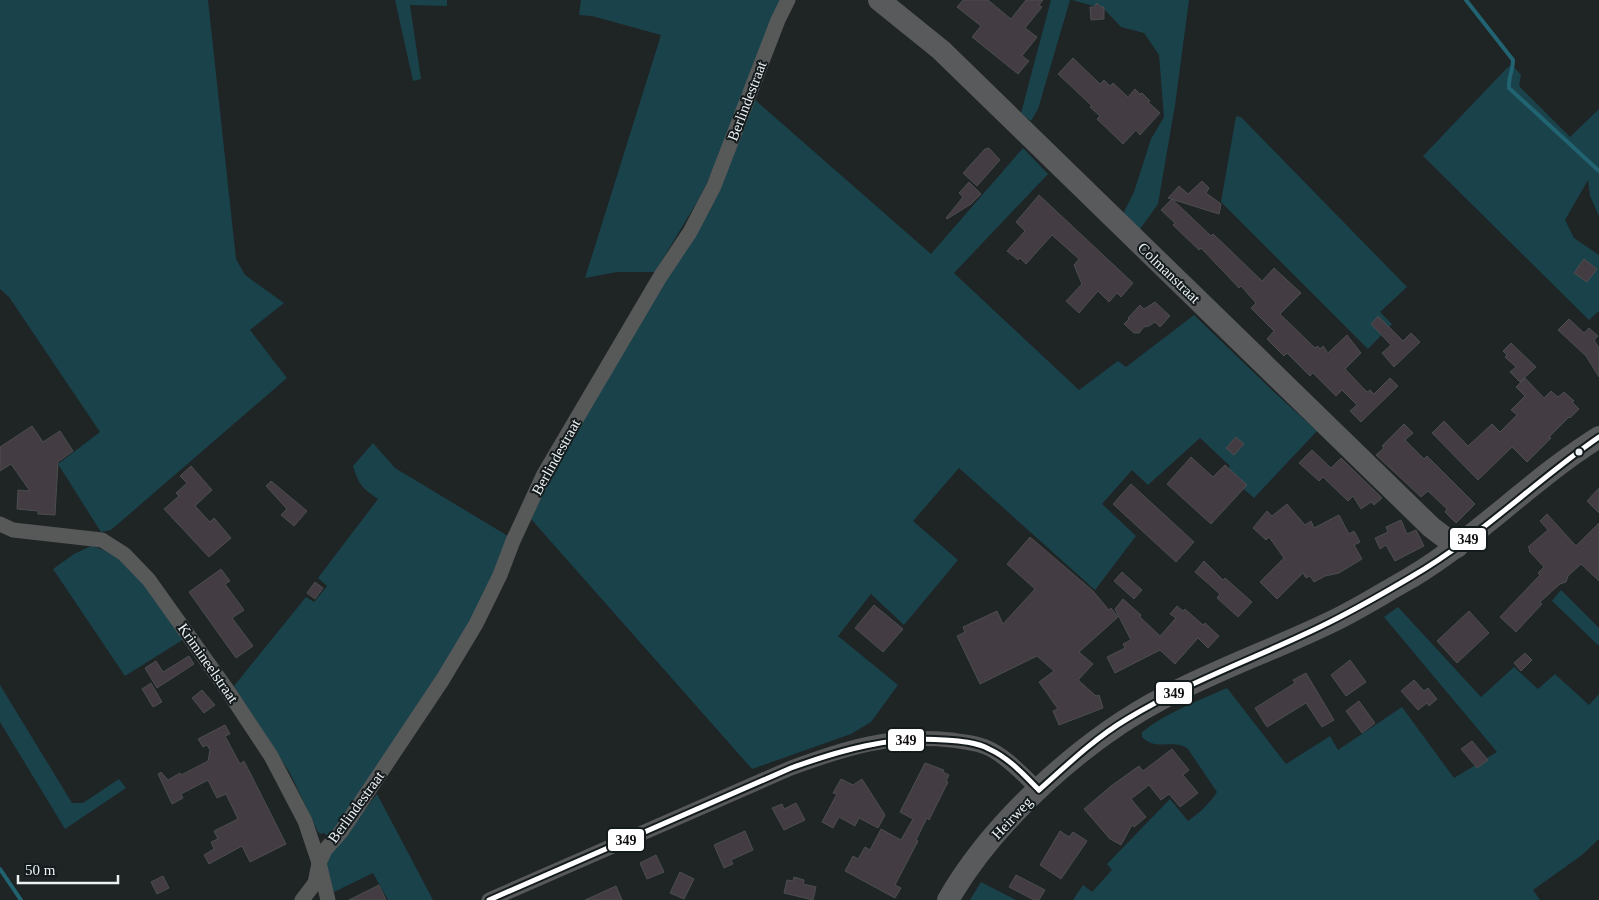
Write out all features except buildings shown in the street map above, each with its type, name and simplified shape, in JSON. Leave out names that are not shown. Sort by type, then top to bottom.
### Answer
[{"type":"main road","name":"Colmanstraat","points":[[879,0],[941,50],[1431,527],[1457,547]]},
{"type":"main road","name":"Heirweg","points":[[948,900],[979,856],[1003,827],[1038,790],[1090,745],[1141,711],[1201,679],[1345,615],[1413,576],[1457,547],[1599,437]]},
{"type":"street","name":"Berlindestraat","points":[[302,900],[315,883],[319,863],[325,850],[342,832],[443,679],[476,624],[500,575],[513,541],[544,474],[660,277],[690,232],[714,186],[778,20],[788,0]]},
{"type":"street","name":"Krimineelstraat","points":[[0,524],[13,530],[102,540],[124,554],[149,580],[228,690],[271,756],[305,821],[319,863],[328,900]]},
{"type":"street","points":[[490,900],[791,768],[839,750],[884,740],[929,738],[972,743],[991,749],[1010,763],[1038,790]]},
{"type":"shaded area","points":[[0,0],[208,0],[236,259],[245,275],[284,303],[250,330],[287,378],[111,530],[101,532],[58,464],[100,432],[9,297],[0,289]]},
{"type":"shaded area","points":[[395,0],[447,0],[447,6],[410,5],[421,79],[413,81]]},
{"type":"shaded area","points":[[581,0],[781,0],[714,168],[700,197],[655,272],[617,272],[585,278],[661,35],[592,16],[579,15]]},
{"type":"shaded area","points":[[1051,0],[1070,0],[1038,109],[1031,121],[1021,113]]},
{"type":"shaded area","points":[[1072,0],[1189,0],[1175,105],[1158,204],[1140,229],[1123,214],[1134,192],[1151,139],[1164,117],[1159,55],[1144,33],[1121,27],[1104,9]]},
{"type":"shaded area","points":[[1512,65],[1521,75],[1519,86],[1570,137],[1599,109],[1599,216],[1590,196],[1588,180],[1565,220],[1574,238],[1599,255],[1599,311],[1589,320],[1423,156]]},
{"type":"shaded area","points":[[754,99],[931,254],[1023,148],[1048,174],[954,273],[1079,390],[1118,361],[1126,367],[1194,315],[1317,431],[1254,498],[1225,473],[1230,466],[1200,438],[1148,485],[1132,470],[1102,504],[1136,536],[1095,590],[959,468],[913,521],[958,560],[904,625],[871,594],[838,636],[898,685],[871,722],[851,734],[752,769],[531,519],[547,483],[660,289],[710,210]]},
{"type":"shaded area","points":[[1236,116],[1241,117],[1407,287],[1380,312],[1392,324],[1368,349],[1221,202]]},
{"type":"shaded area","points":[[373,443],[395,468],[508,536],[498,565],[469,626],[330,838],[324,833],[318,832],[290,773],[234,686],[306,597],[314,602],[327,586],[318,578],[378,499],[362,486],[353,466]]},
{"type":"shaded area","points":[[91,546],[106,551],[133,571],[184,639],[125,676],[53,569],[74,554]]},
{"type":"shaded area","points":[[1561,590],[1599,628],[1599,646],[1552,601]]},
{"type":"shaded area","points":[[1398,607],[1481,697],[1514,667],[1538,689],[1555,674],[1589,705],[1599,694],[1599,839],[1582,855],[1533,890],[1540,900],[1073,900],[1083,885],[1092,892],[1112,870],[1107,864],[1170,799],[1188,821],[1213,798],[1217,792],[1188,749],[1177,745],[1153,744],[1142,737],[1142,732],[1172,713],[1227,688],[1286,764],[1330,736],[1338,750],[1402,707],[1454,778],[1497,752],[1384,617]]},
{"type":"shaded area","points":[[0,685],[72,803],[83,803],[119,779],[126,788],[65,829],[0,722]]},
{"type":"shaded area","points":[[377,794],[433,900],[388,900],[373,873],[334,892],[323,863]]},
{"type":"shaded area","points":[[981,882],[1016,900],[970,900]]},
{"type":"waterway","points":[[1466,0],[1513,60],[1509,88],[1599,171]]},
{"type":"waterway","points":[[0,869],[21,900]]},
{"type":"transit line","name":"349","points":[[1039,790],[1092,743],[1115,726],[1151,705],[1201,680],[1338,618],[1436,562],[1599,437]]},
{"type":"transit line","name":"349","points":[[489,900],[791,768],[828,755],[885,742],[924,739],[973,743],[1003,757],[1039,790]]}]
